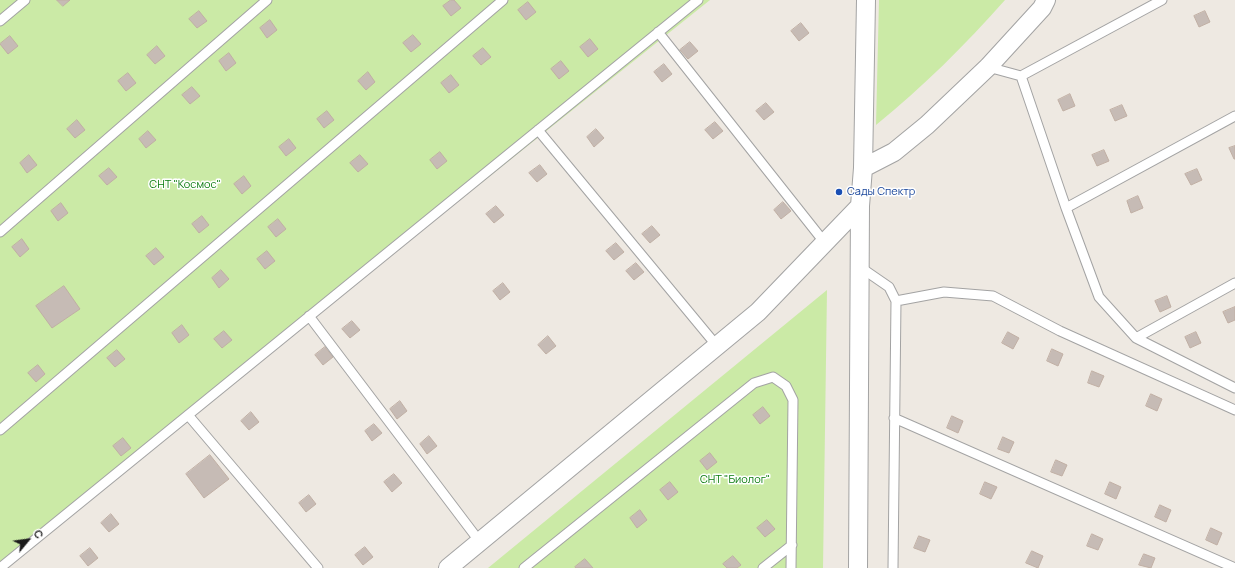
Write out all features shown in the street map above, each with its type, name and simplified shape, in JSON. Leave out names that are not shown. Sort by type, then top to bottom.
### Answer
[{"type":"street","points":[[858,568],[860,206],[863,168],[866,0]]},
{"type":"street","points":[[863,168],[894,152],[921,130],[988,68],[1042,8],[1046,0]]},
{"type":"street","points":[[448,568],[758,312],[860,206]]},
{"type":"lane","points":[[0,21],[25,0]]},
{"type":"lane","points":[[0,232],[267,0]]},
{"type":"lane","points":[[0,430],[502,0]]},
{"type":"lane","points":[[0,568],[698,0]]},
{"type":"lane","points":[[988,68],[1021,76],[1162,0]]},
{"type":"lane","points":[[658,32],[825,243]]},
{"type":"lane","points":[[1021,76],[1066,208],[1099,297],[1136,338],[1235,388]]},
{"type":"lane","points":[[1066,208],[1235,116]]},
{"type":"lane","points":[[538,130],[717,346]]},
{"type":"lane","points":[[860,267],[889,287],[896,301],[893,568]]},
{"type":"lane","points":[[1136,338],[1235,283]]},
{"type":"lane","points":[[896,301],[944,292],[993,296],[1060,331],[1235,410]]},
{"type":"lane","points":[[309,316],[480,542]]},
{"type":"lane","points":[[524,568],[754,383],[773,377],[786,386],[793,400],[791,568]]},
{"type":"lane","points":[[188,415],[318,568]]},
{"type":"lane","points":[[894,418],[1235,568]]},
{"type":"lane","points":[[763,568],[792,545]]},
{"type":"green space","name":"СНТ \"Космос\"","points":[[0,0],[710,0],[0,568]]},
{"type":"green space","points":[[879,0],[1005,0],[943,65],[876,125]]},
{"type":"green space","name":"СНТ \"Биолог\"","points":[[827,290],[823,568],[488,568]]},
{"type":"building","points":[[57,0],[70,0],[63,6]]},
{"type":"building","points":[[451,0],[454,0],[461,8],[451,16],[443,6]]},
{"type":"building","points":[[528,2],[536,12],[526,20],[518,10]]},
{"type":"building","points":[[199,11],[207,21],[197,28],[189,19]]},
{"type":"building","points":[[1205,11],[1210,22],[1199,27],[1194,16]]},
{"type":"building","points":[[270,20],[277,30],[267,38],[260,28]]},
{"type":"building","points":[[801,23],[809,33],[799,41],[791,31]]},
{"type":"building","points":[[413,35],[421,44],[411,52],[403,43]]},
{"type":"building","points":[[10,36],[18,46],[8,54],[0,44]]},
{"type":"building","points":[[590,39],[598,49],[588,57],[580,47]]},
{"type":"building","points":[[690,42],[698,51],[688,59],[680,50]]},
{"type":"building","points":[[157,46],[165,56],[155,64],[147,55]]},
{"type":"building","points":[[483,48],[491,57],[481,65],[473,56]]},
{"type":"building","points":[[229,53],[236,63],[226,71],[219,61]]},
{"type":"building","points":[[561,61],[569,71],[559,79],[551,69]]},
{"type":"building","points":[[664,64],[672,74],[662,82],[654,72]]},
{"type":"building","points":[[368,72],[375,82],[366,90],[358,81]]},
{"type":"building","points":[[128,73],[136,83],[126,91],[118,81]]},
{"type":"building","points":[[451,75],[459,85],[449,93],[441,83]]},
{"type":"building","points":[[192,87],[200,96],[190,104],[182,95]]},
{"type":"building","points":[[1070,94],[1075,106],[1063,111],[1058,100]]},
{"type":"building","points":[[766,103],[774,112],[764,120],[756,111]]},
{"type":"building","points":[[1122,105],[1127,116],[1115,121],[1110,110]]},
{"type":"building","points":[[327,111],[334,120],[324,128],[317,119]]},
{"type":"building","points":[[77,120],[85,130],[75,138],[67,129]]},
{"type":"building","points":[[715,122],[723,131],[713,139],[705,130]]},
{"type":"building","points":[[596,129],[604,138],[594,147],[587,137]]},
{"type":"building","points":[[148,131],[156,140],[146,148],[139,139]]},
{"type":"building","points":[[289,139],[296,148],[286,156],[279,147]]},
{"type":"building","points":[[1235,146],[1235,159],[1234,159],[1229,148]]},
{"type":"building","points":[[1104,150],[1109,161],[1097,166],[1092,155]]},
{"type":"building","points":[[440,152],[447,161],[437,169],[430,160]]},
{"type":"building","points":[[29,155],[37,165],[27,173],[20,163]]},
{"type":"building","points":[[360,155],[368,164],[358,172],[350,163]]},
{"type":"building","points":[[540,165],[547,174],[537,182],[529,173]]},
{"type":"building","points":[[109,168],[117,177],[107,185],[99,176]]},
{"type":"building","points":[[1197,169],[1202,180],[1191,185],[1185,174]]},
{"type":"building","points":[[244,176],[251,186],[242,194],[234,184]]},
{"type":"building","points":[[1138,196],[1143,208],[1131,213],[1127,201]]},
{"type":"building","points":[[783,202],[791,211],[781,219],[774,210]]},
{"type":"building","points":[[61,203],[68,213],[58,221],[51,211]]},
{"type":"building","points":[[496,206],[504,215],[494,223],[486,214]]},
{"type":"building","points":[[202,216],[209,225],[199,233],[192,224]]},
{"type":"building","points":[[278,219],[286,229],[276,237],[268,227]]},
{"type":"building","points":[[652,226],[660,235],[650,243],[642,234]]},
{"type":"building","points":[[22,239],[29,249],[20,257],[12,247]]},
{"type":"building","points":[[616,243],[624,252],[614,260],[606,251]]},
{"type":"building","points":[[156,248],[164,257],[154,265],[146,256]]},
{"type":"building","points":[[267,251],[275,261],[265,269],[257,259]]},
{"type":"building","points":[[636,263],[644,272],[634,280],[626,271]]},
{"type":"building","points":[[221,270],[229,279],[219,288],[212,278]]},
{"type":"building","points":[[503,283],[510,292],[500,300],[493,291]]},
{"type":"building","points":[[64,286],[80,309],[52,328],[36,306]]},
{"type":"building","points":[[1167,296],[1171,307],[1160,312],[1155,301]]},
{"type":"building","points":[[1235,307],[1235,320],[1228,323],[1223,312]]},
{"type":"building","points":[[352,321],[360,330],[350,338],[342,329]]},
{"type":"building","points":[[182,325],[189,335],[179,343],[172,333]]},
{"type":"building","points":[[224,331],[232,340],[222,348],[214,339]]},
{"type":"building","points":[[1008,332],[1019,338],[1013,349],[1002,343]]},
{"type":"building","points":[[1196,332],[1201,343],[1190,348],[1185,337]]},
{"type":"building","points":[[548,336],[556,346],[546,354],[538,345]]},
{"type":"building","points":[[325,347],[333,357],[323,365],[315,355]]},
{"type":"building","points":[[1052,349],[1063,354],[1058,366],[1047,361]]},
{"type":"building","points":[[117,350],[125,359],[115,367],[107,358]]},
{"type":"building","points":[[38,365],[45,374],[36,382],[28,373]]},
{"type":"building","points":[[1092,371],[1104,376],[1099,387],[1088,383]]},
{"type":"building","points":[[1151,394],[1162,399],[1157,411],[1146,406]]},
{"type":"building","points":[[400,401],[407,411],[397,419],[390,409]]},
{"type":"building","points":[[763,407],[770,416],[760,424],[753,415]]},
{"type":"building","points":[[251,412],[259,422],[249,430],[241,421]]},
{"type":"building","points":[[952,416],[963,421],[958,433],[947,428]]},
{"type":"building","points":[[374,424],[382,433],[372,441],[365,431]]},
{"type":"building","points":[[429,436],[437,446],[427,454],[420,444]]},
{"type":"building","points":[[1003,437],[1014,442],[1009,453],[998,449]]},
{"type":"building","points":[[123,438],[131,448],[121,456],[113,446]]},
{"type":"building","points":[[710,453],[717,462],[707,470],[700,461]]},
{"type":"building","points":[[210,455],[229,479],[204,498],[186,474]]},
{"type":"building","points":[[1056,460],[1067,465],[1062,476],[1051,472]]},
{"type":"building","points":[[394,474],[402,483],[392,492],[384,482]]},
{"type":"building","points":[[670,482],[678,492],[668,500],[660,490]]},
{"type":"building","points":[[985,482],[997,487],[991,499],[980,494]]},
{"type":"building","points":[[1110,482],[1121,487],[1116,499],[1105,494]]},
{"type":"building","points":[[309,495],[316,504],[306,512],[299,503]]},
{"type":"building","points":[[1160,505],[1171,510],[1166,522],[1155,517]]},
{"type":"building","points":[[640,510],[647,520],[637,528],[630,518]]},
{"type":"building","points":[[111,514],[119,524],[109,532],[101,523]]},
{"type":"building","points":[[767,520],[775,529],[765,537],[757,528]]},
{"type":"building","points":[[1211,528],[1222,533],[1217,545],[1206,540]]},
{"type":"building","points":[[1092,534],[1103,539],[1098,550],[1087,546]]},
{"type":"building","points":[[919,536],[930,540],[925,552],[914,548]]},
{"type":"building","points":[[365,547],[373,557],[363,565],[355,555]]},
{"type":"building","points":[[90,548],[98,558],[88,566],[80,556]]},
{"type":"building","points":[[1032,551],[1043,556],[1038,568],[1026,563]]},
{"type":"building","points":[[1144,554],[1155,558],[1151,568],[1139,565]]},
{"type":"building","points":[[733,556],[741,565],[737,568],[727,568],[723,564]]},
{"type":"building","points":[[585,559],[593,568],[575,567]]},
{"type":"place","name":"Сады Спектр","points":[[839,192]]}]
